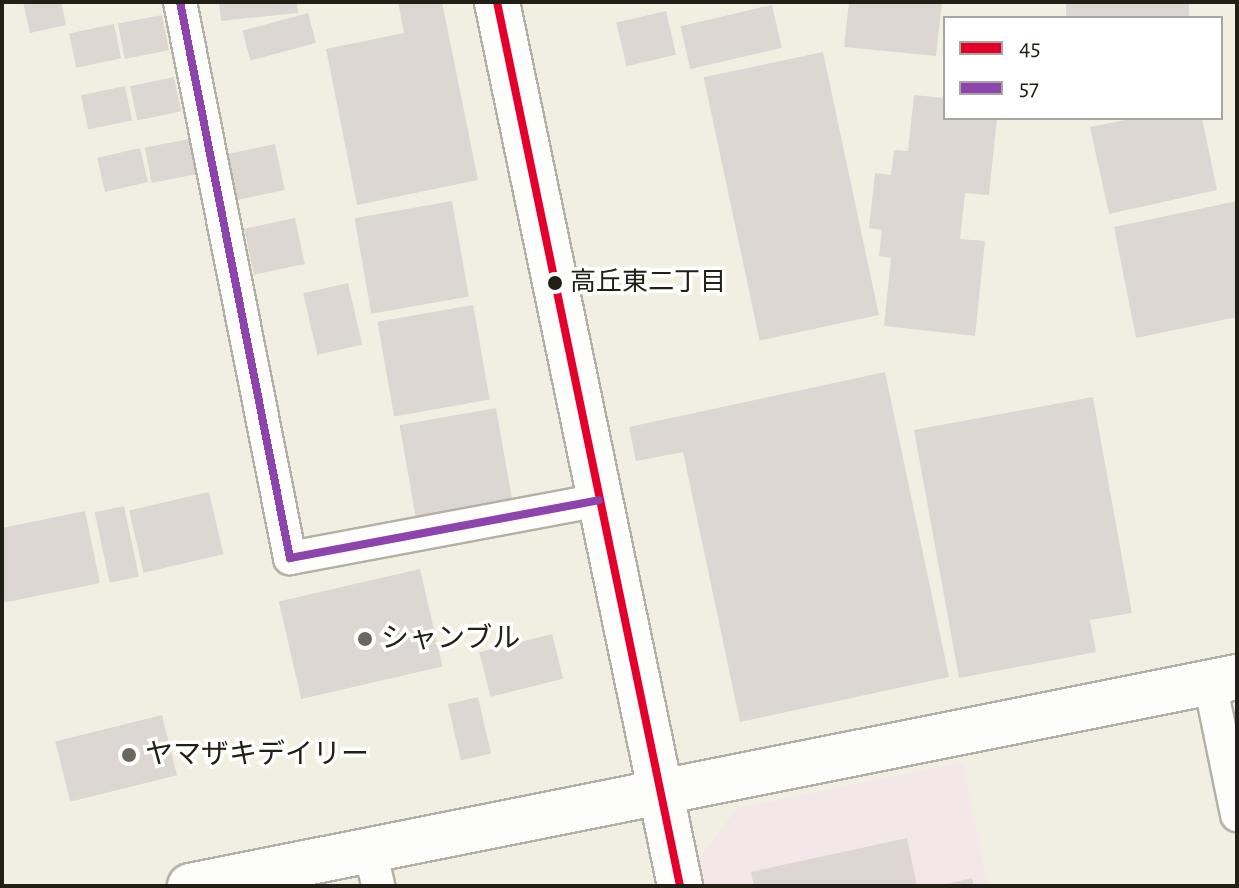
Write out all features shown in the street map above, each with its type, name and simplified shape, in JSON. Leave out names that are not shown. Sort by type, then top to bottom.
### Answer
[{"type":"street","points":[[180,2],[290,558],[599,500]]},
{"type":"street","points":[[497,2],[680,886]]},
{"type":"street","points":[[190,886],[374,868],[661,788],[1224,680],[1237,815]]},
{"type":"shaded area","points":[[963,762],[988,886],[702,886],[697,861],[737,808]]},
{"type":"building","points":[[23,2],[61,2],[66,25],[30,33]]},
{"type":"building","points":[[219,2],[297,2],[298,13],[221,21]]},
{"type":"building","points":[[398,2],[442,2],[478,180],[357,205],[326,49],[404,33]]},
{"type":"building","points":[[849,2],[942,2],[936,56],[844,47]]},
{"type":"building","points":[[1066,2],[1189,2],[1189,16],[1066,16]]},
{"type":"building","points":[[772,5],[782,48],[690,69],[680,26]]},
{"type":"building","points":[[666,11],[676,55],[626,66],[616,22]]},
{"type":"building","points":[[308,13],[316,43],[250,61],[242,31]]},
{"type":"building","points":[[162,15],[169,50],[125,59],[118,24]]},
{"type":"building","points":[[114,24],[121,58],[76,68],[69,34]]},
{"type":"building","points":[[823,52],[879,315],[760,340],[704,77]]},
{"type":"building","points":[[174,77],[181,111],[137,121],[130,86]]},
{"type":"building","points":[[125,86],[132,120],[88,130],[81,95]]},
{"type":"building","points":[[914,95],[943,98],[943,120],[997,120],[989,195],[965,193],[960,239],[985,241],[975,336],[884,326],[891,258],[879,256],[882,230],[869,228],[875,173],[891,175],[894,150],[908,151]]},
{"type":"building","points":[[1125,120],[1202,120],[1217,190],[1109,214],[1090,127]]},
{"type":"building","points":[[189,139],[196,174],[152,183],[145,148]]},
{"type":"building","points":[[275,144],[285,190],[234,201],[224,155]]},
{"type":"building","points":[[140,148],[148,182],[105,192],[97,158]]},
{"type":"building","points":[[452,201],[469,297],[371,314],[355,218]]},
{"type":"building","points":[[1237,201],[1237,317],[1136,338],[1114,227]]},
{"type":"building","points":[[295,218],[305,264],[254,275],[244,229]]},
{"type":"building","points":[[348,283],[362,344],[317,355],[303,293]]},
{"type":"building","points":[[473,305],[490,400],[394,416],[377,322]]},
{"type":"building","points":[[885,372],[949,677],[740,722],[683,452],[636,461],[629,427]]},
{"type":"building","points":[[1093,397],[1132,613],[1090,620],[1096,652],[959,678],[914,430]]},
{"type":"building","points":[[496,408],[513,504],[416,521],[399,425]]},
{"type":"building","points":[[209,492],[223,554],[143,573],[129,510]]},
{"type":"building","points":[[124,506],[139,576],[110,583],[95,512]]},
{"type":"building","points":[[85,511],[100,583],[2,603],[2,528]]},
{"type":"building","points":[[420,569],[442,666],[301,699],[279,602]]},
{"type":"building","points":[[552,634],[563,679],[490,697],[479,652]]},
{"type":"building","points":[[478,697],[491,754],[461,760],[448,704]]},
{"type":"building","points":[[162,715],[177,775],[70,802],[55,742]]},
{"type":"building","points":[[907,838],[917,886],[754,886],[751,872]]},
{"type":"building","points":[[972,878],[974,886],[942,886],[942,885]]},
{"type":"transit line","name":"57","points":[[180,2],[290,558],[599,500]]},
{"type":"transit line","name":"45","points":[[497,2],[680,886]]},
{"type":"place","name":"高丘東二丁目","points":[[555,283]]},
{"type":"place","name":"シャンブル","points":[[365,639]]},
{"type":"place","name":"ヤマザキデイリー","points":[[129,755]]}]
